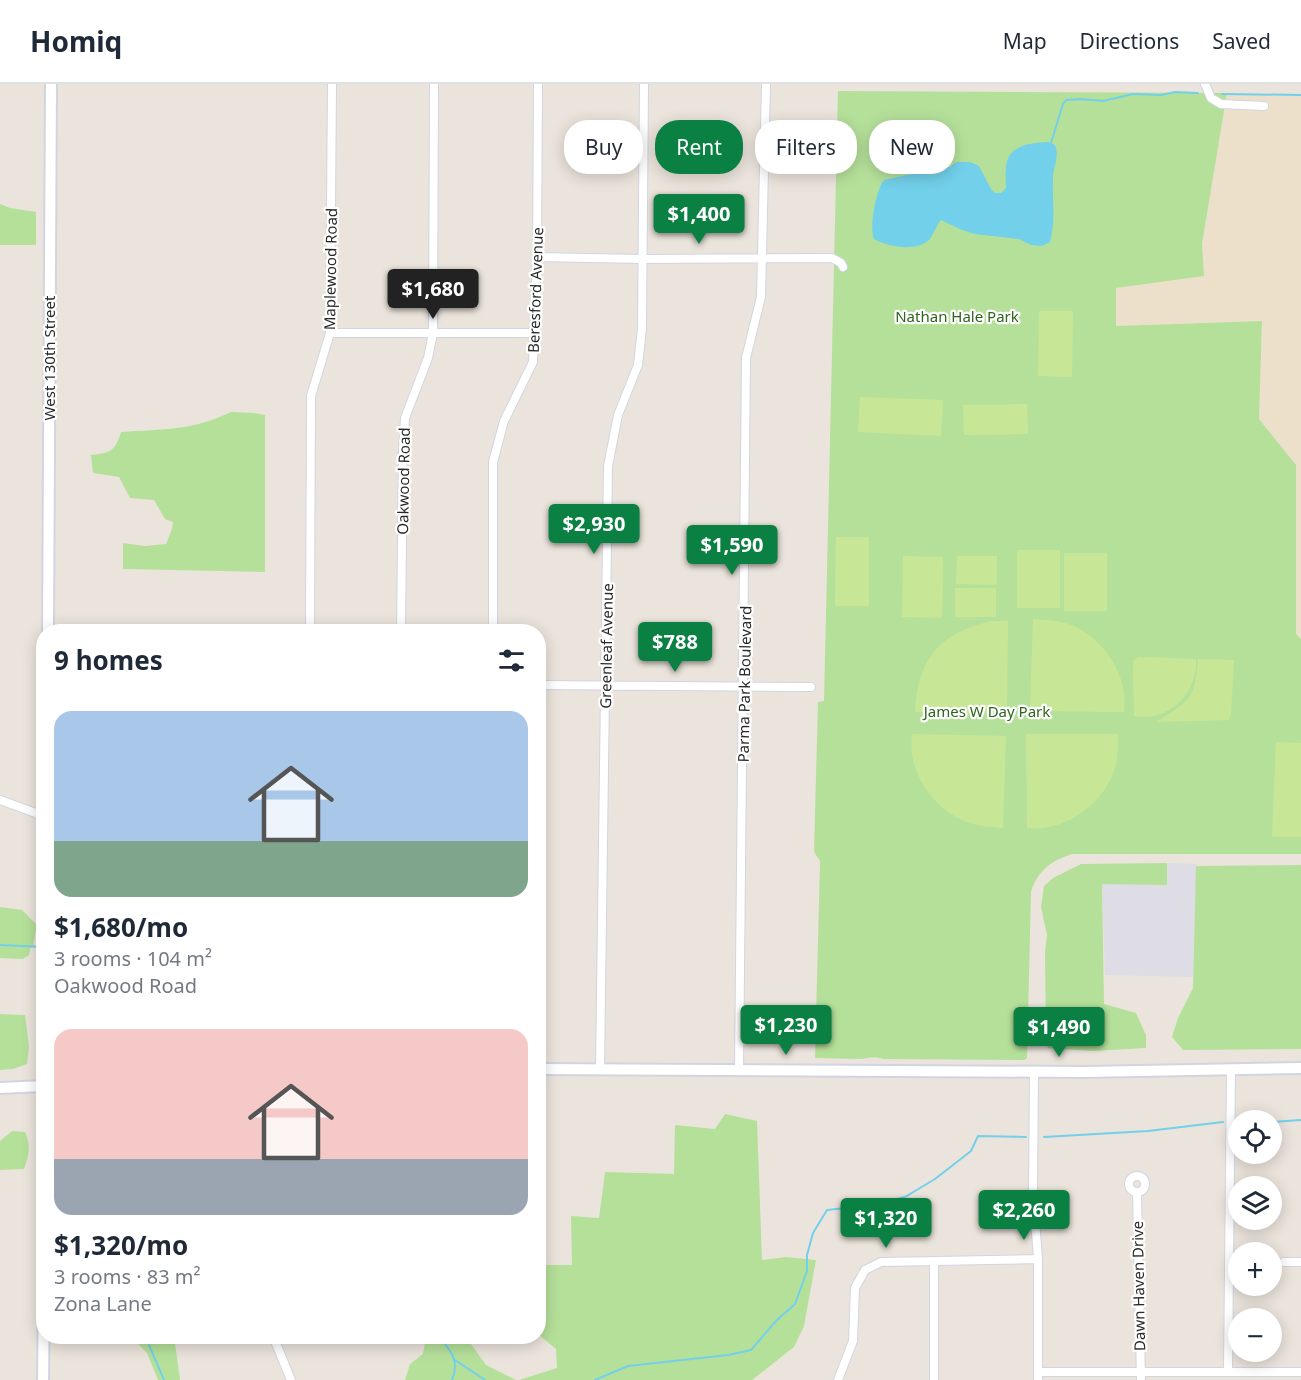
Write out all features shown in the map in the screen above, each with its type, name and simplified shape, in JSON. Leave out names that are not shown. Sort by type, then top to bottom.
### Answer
[{"type":"main road","name":"West 130th Street","points":[[48,624],[50,84]]},
{"type":"main road","points":[[546,1069],[1034,1072],[1301,1068]]},
{"type":"main road","points":[[0,1088],[36,1086]]},
{"type":"main road","points":[[43,1344],[43,1380]]},
{"type":"street","name":"Maplewood Road","points":[[310,624],[311,396],[330,333],[332,84]]},
{"type":"street","name":"Oakwood Road","points":[[401,624],[405,418],[428,358],[433,333],[434,84]]},
{"type":"street","name":"Beresford Avenue","points":[[493,624],[493,462],[504,421],[533,362],[537,257],[538,84]]},
{"type":"street","name":"Greenleaf Avenue","points":[[600,1069],[608,466],[618,416],[638,364],[642,328],[644,84]]},
{"type":"street","name":"Parma Park Boulevard","points":[[739,1071],[746,358],[761,297],[766,84]]},
{"type":"street","points":[[1205,84],[1211,98],[1221,104],[1264,106]]},
{"type":"street","points":[[537,257],[832,258],[841,263],[843,267]]},
{"type":"street","points":[[330,333],[535,333]]},
{"type":"street","points":[[546,685],[811,687]]},
{"type":"street","points":[[0,800],[36,813]]},
{"type":"street","points":[[1228,1372],[1231,1069]]},
{"type":"street","points":[[1034,1072],[1038,1376],[1140,1376],[1228,1372],[1250,1376],[1301,1372]]},
{"type":"street","name":"Dawn Haven Drive","points":[[1137,1193],[1140,1376]]},
{"type":"street","points":[[838,1380],[853,1341],[855,1288],[865,1270],[881,1262],[1038,1259]]},
{"type":"street","points":[[934,1262],[934,1380]]},
{"type":"street","points":[[1284,1262],[1301,1262]]},
{"type":"street","points":[[276,1344],[291,1380]]},
{"type":"shaded area","points":[[1227,93],[1301,94],[1301,639],[1296,634],[1296,465],[1259,419],[1262,321],[1116,326],[1116,288],[1204,276],[1202,244]]},
{"type":"shaded area","points":[[1167,863],[1197,864],[1193,977],[1105,975],[1102,883],[1167,885]]},
{"type":"green space","points":[[838,91],[1227,93],[1202,244],[1204,276],[1116,288],[1116,326],[1262,321],[1259,419],[1296,465],[1296,634],[1301,639],[1301,854],[1072,854],[1046,867],[1037,878],[1031,892],[1027,1058],[1024,1060],[815,1058],[820,861],[814,852],[818,702],[824,701],[836,174],[857,174],[857,120],[837,120]]},
{"type":"green space","points":[[0,204],[36,212],[36,245],[0,245]]},
{"type":"green space","points":[[1039,311],[1073,311],[1072,377],[1038,376]]},
{"type":"green space","points":[[860,397],[943,400],[941,436],[858,432]]},
{"type":"green space","points":[[1027,404],[1028,434],[964,435],[963,405]]},
{"type":"green space","points":[[231,412],[265,415],[265,572],[123,569],[123,543],[145,546],[166,544],[173,522],[165,519],[154,500],[130,498],[119,477],[93,473],[91,455],[111,450],[117,443],[121,432],[190,426]]},
{"type":"green space","points":[[836,537],[869,537],[869,606],[835,606]]},
{"type":"green space","points":[[1017,550],[1060,550],[1060,608],[1017,608]]},
{"type":"green space","points":[[1064,553],[1107,553],[1107,611],[1064,611]]},
{"type":"green space","points":[[903,556],[943,557],[942,618],[902,617]]},
{"type":"green space","points":[[957,556],[997,556],[997,585],[956,584]]},
{"type":"green space","points":[[955,588],[996,588],[996,617],[955,617]]},
{"type":"green space","points":[[1033,619],[1066,623],[1079,629],[1101,646],[1117,670],[1122,684],[1124,712],[1030,711]]},
{"type":"green space","name":"James W Day Park","points":[[993,621],[1008,621],[1007,714],[915,712],[921,677],[935,650],[959,632]]},
{"type":"green space","points":[[1138,657],[1196,659],[1192,683],[1186,694],[1169,710],[1147,717],[1134,716],[1133,661]]},
{"type":"green space","points":[[1198,659],[1234,660],[1229,720],[1156,722],[1183,704],[1192,692]]},
{"type":"green space","points":[[912,734],[1006,736],[1003,828],[970,823],[945,810],[935,800],[926,789],[914,763]]},
{"type":"green space","points":[[1026,734],[1118,734],[1115,768],[1110,781],[1102,793],[1081,813],[1055,825],[1027,828]]},
{"type":"green space","points":[[1276,742],[1301,743],[1301,837],[1272,837]]},
{"type":"green space","points":[[1167,863],[1167,885],[1102,884],[1104,1004],[1136,1013],[1146,1035],[1146,1048],[1093,1051],[1048,1048],[1046,1043],[1045,952],[1047,935],[1041,907],[1044,886],[1053,878],[1081,864]]},
{"type":"green space","points":[[1301,865],[1301,1049],[1183,1050],[1172,1037],[1178,1018],[1193,988],[1196,866]]},
{"type":"green space","points":[[0,907],[22,910],[36,924],[33,946],[31,946],[29,955],[23,959],[0,958]]},
{"type":"green space","points":[[0,1014],[25,1015],[29,1047],[27,1064],[13,1069],[0,1070]]},
{"type":"green space","points":[[725,1114],[757,1121],[762,1260],[786,1257],[816,1260],[804,1326],[794,1347],[752,1380],[519,1380],[557,1368],[556,1349],[546,1341],[546,1265],[572,1265],[571,1216],[599,1218],[605,1172],[674,1174],[675,1125],[715,1129]]},
{"type":"green space","points":[[12,1131],[25,1132],[29,1150],[26,1164],[24,1169],[0,1170],[0,1141]]},
{"type":"green space","points":[[138,1344],[175,1344],[180,1380],[158,1380],[147,1353]]},
{"type":"green space","points":[[425,1344],[471,1344],[486,1365],[516,1380],[405,1380],[410,1364],[423,1354]]},
{"type":"water","points":[[1048,142],[1055,145],[1057,154],[1053,174],[1053,218],[1050,242],[1042,246],[1031,245],[1019,239],[975,234],[941,220],[929,240],[917,246],[894,246],[874,239],[872,226],[874,209],[884,180],[912,174],[955,174],[956,162],[970,162],[979,166],[995,193],[1001,193],[1006,188],[1006,168],[1010,154],[1034,143]]},
{"type":"waterway","points":[[1051,143],[1066,100],[1103,101],[1133,94],[1198,93]]},
{"type":"waterway","points":[[1222,94],[1301,95]]},
{"type":"waterway","points":[[0,945],[36,947]]},
{"type":"waterway","points":[[1282,1121],[1301,1120]]},
{"type":"waterway","points":[[1044,1137],[1148,1131],[1223,1122]]},
{"type":"waterway","points":[[595,1380],[628,1366],[728,1355],[751,1350],[776,1321],[795,1304],[807,1271],[807,1255],[813,1233],[827,1210],[874,1205],[905,1197],[935,1179],[971,1151],[978,1136],[1026,1137]]},
{"type":"waterway","points":[[149,1344],[164,1380]]},
{"type":"waterway","points":[[444,1344],[455,1362],[452,1380]]},
{"type":"waterway","points":[[455,1360],[485,1380]]},
{"type":"park label","name":"Nathan Hale Park","points":[[957,316]]}]
